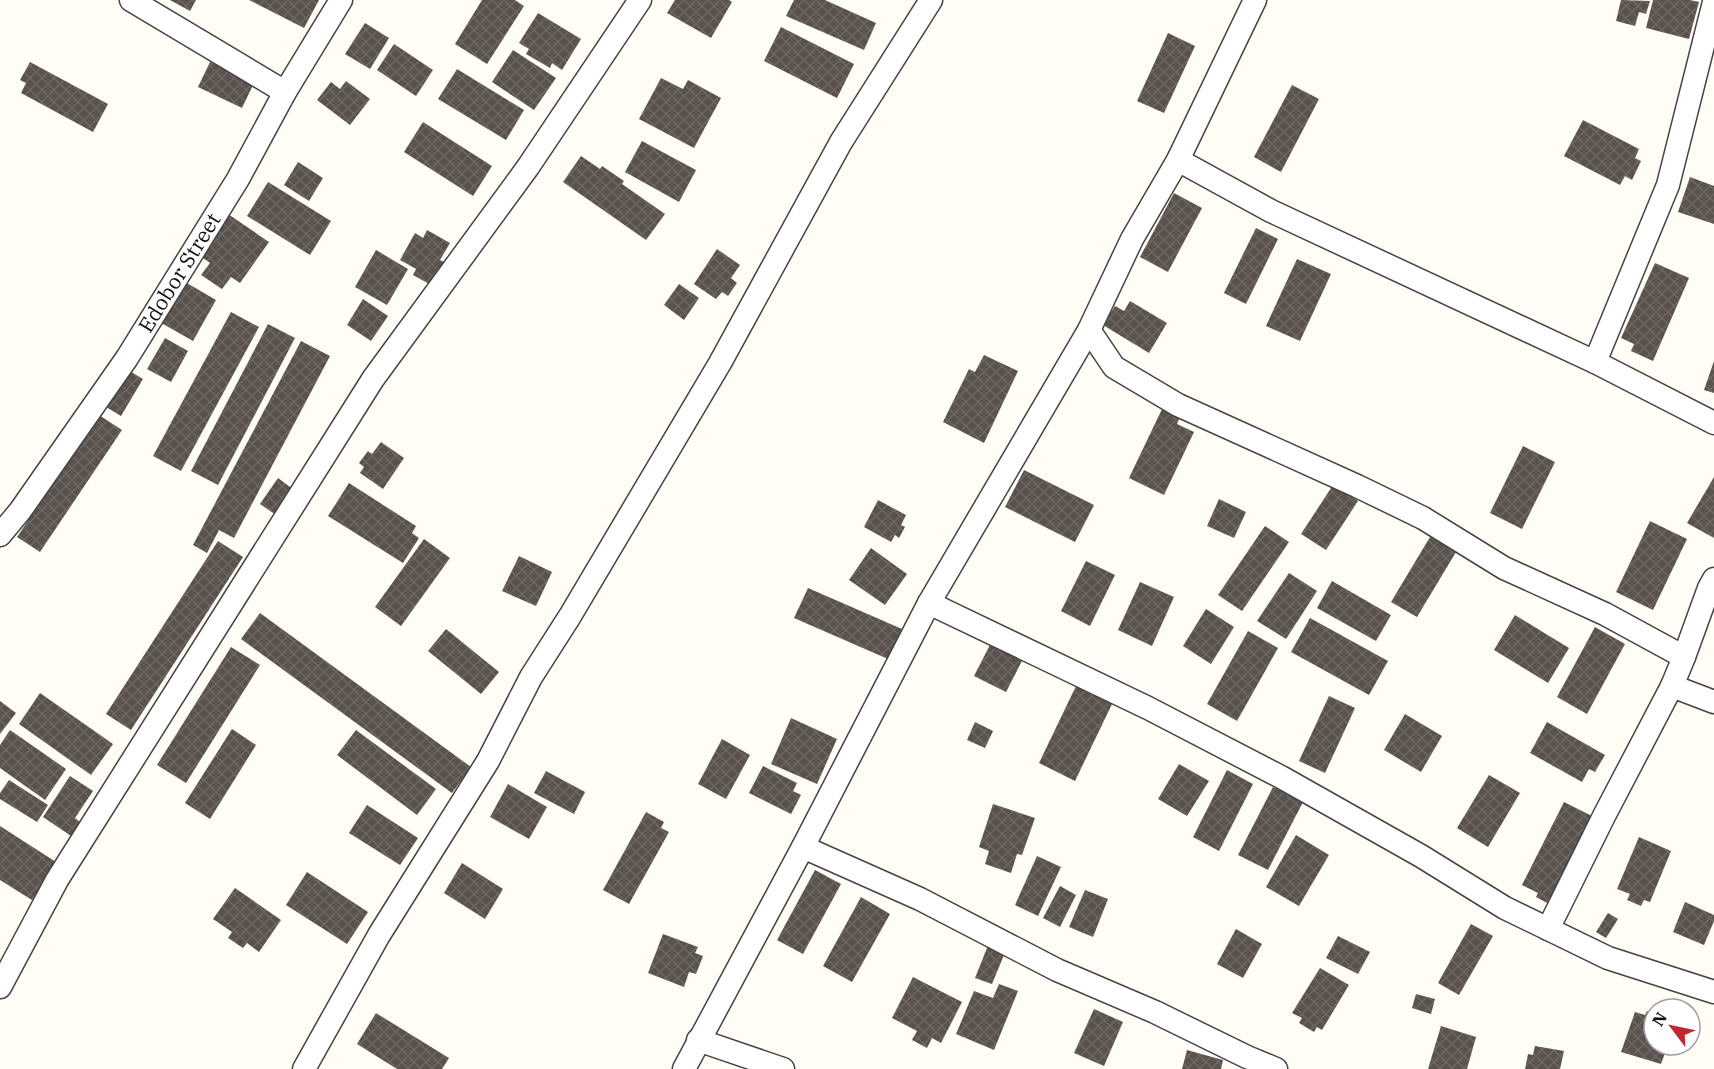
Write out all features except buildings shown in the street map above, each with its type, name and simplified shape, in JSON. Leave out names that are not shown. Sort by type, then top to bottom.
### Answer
[{"type":"street","points":[[131,0],[285,92]]},
{"type":"street","name":"Edobor Street","points":[[0,535],[20,511],[127,358],[238,179],[285,92],[341,0]]},
{"type":"street","points":[[0,987],[57,879],[373,380],[528,167],[640,0]]},
{"type":"street","points":[[304,1069],[379,935],[488,761],[531,677],[576,606],[720,363],[842,142],[931,0]]},
{"type":"street","points":[[684,1069],[803,847],[929,603],[1089,330],[1132,240],[1178,160],[1255,0]]},
{"type":"street","points":[[1595,362],[1668,185],[1714,2]]},
{"type":"street","points":[[1178,160],[1272,211],[1595,362],[1714,423]]},
{"type":"street","points":[[1089,330],[1114,367],[1178,405],[1414,514],[1504,567],[1605,614],[1684,657]]},
{"type":"street","points":[[1548,929],[1672,686],[1714,579]]},
{"type":"street","points":[[929,603],[1148,708],[1281,777],[1421,856],[1505,908],[1608,958],[1714,992]]},
{"type":"street","points":[[1672,686],[1714,702]]},
{"type":"street","points":[[803,847],[920,899],[1057,970],[1155,1012],[1276,1069]]},
{"type":"street","points":[[698,1041],[783,1069]]}]
